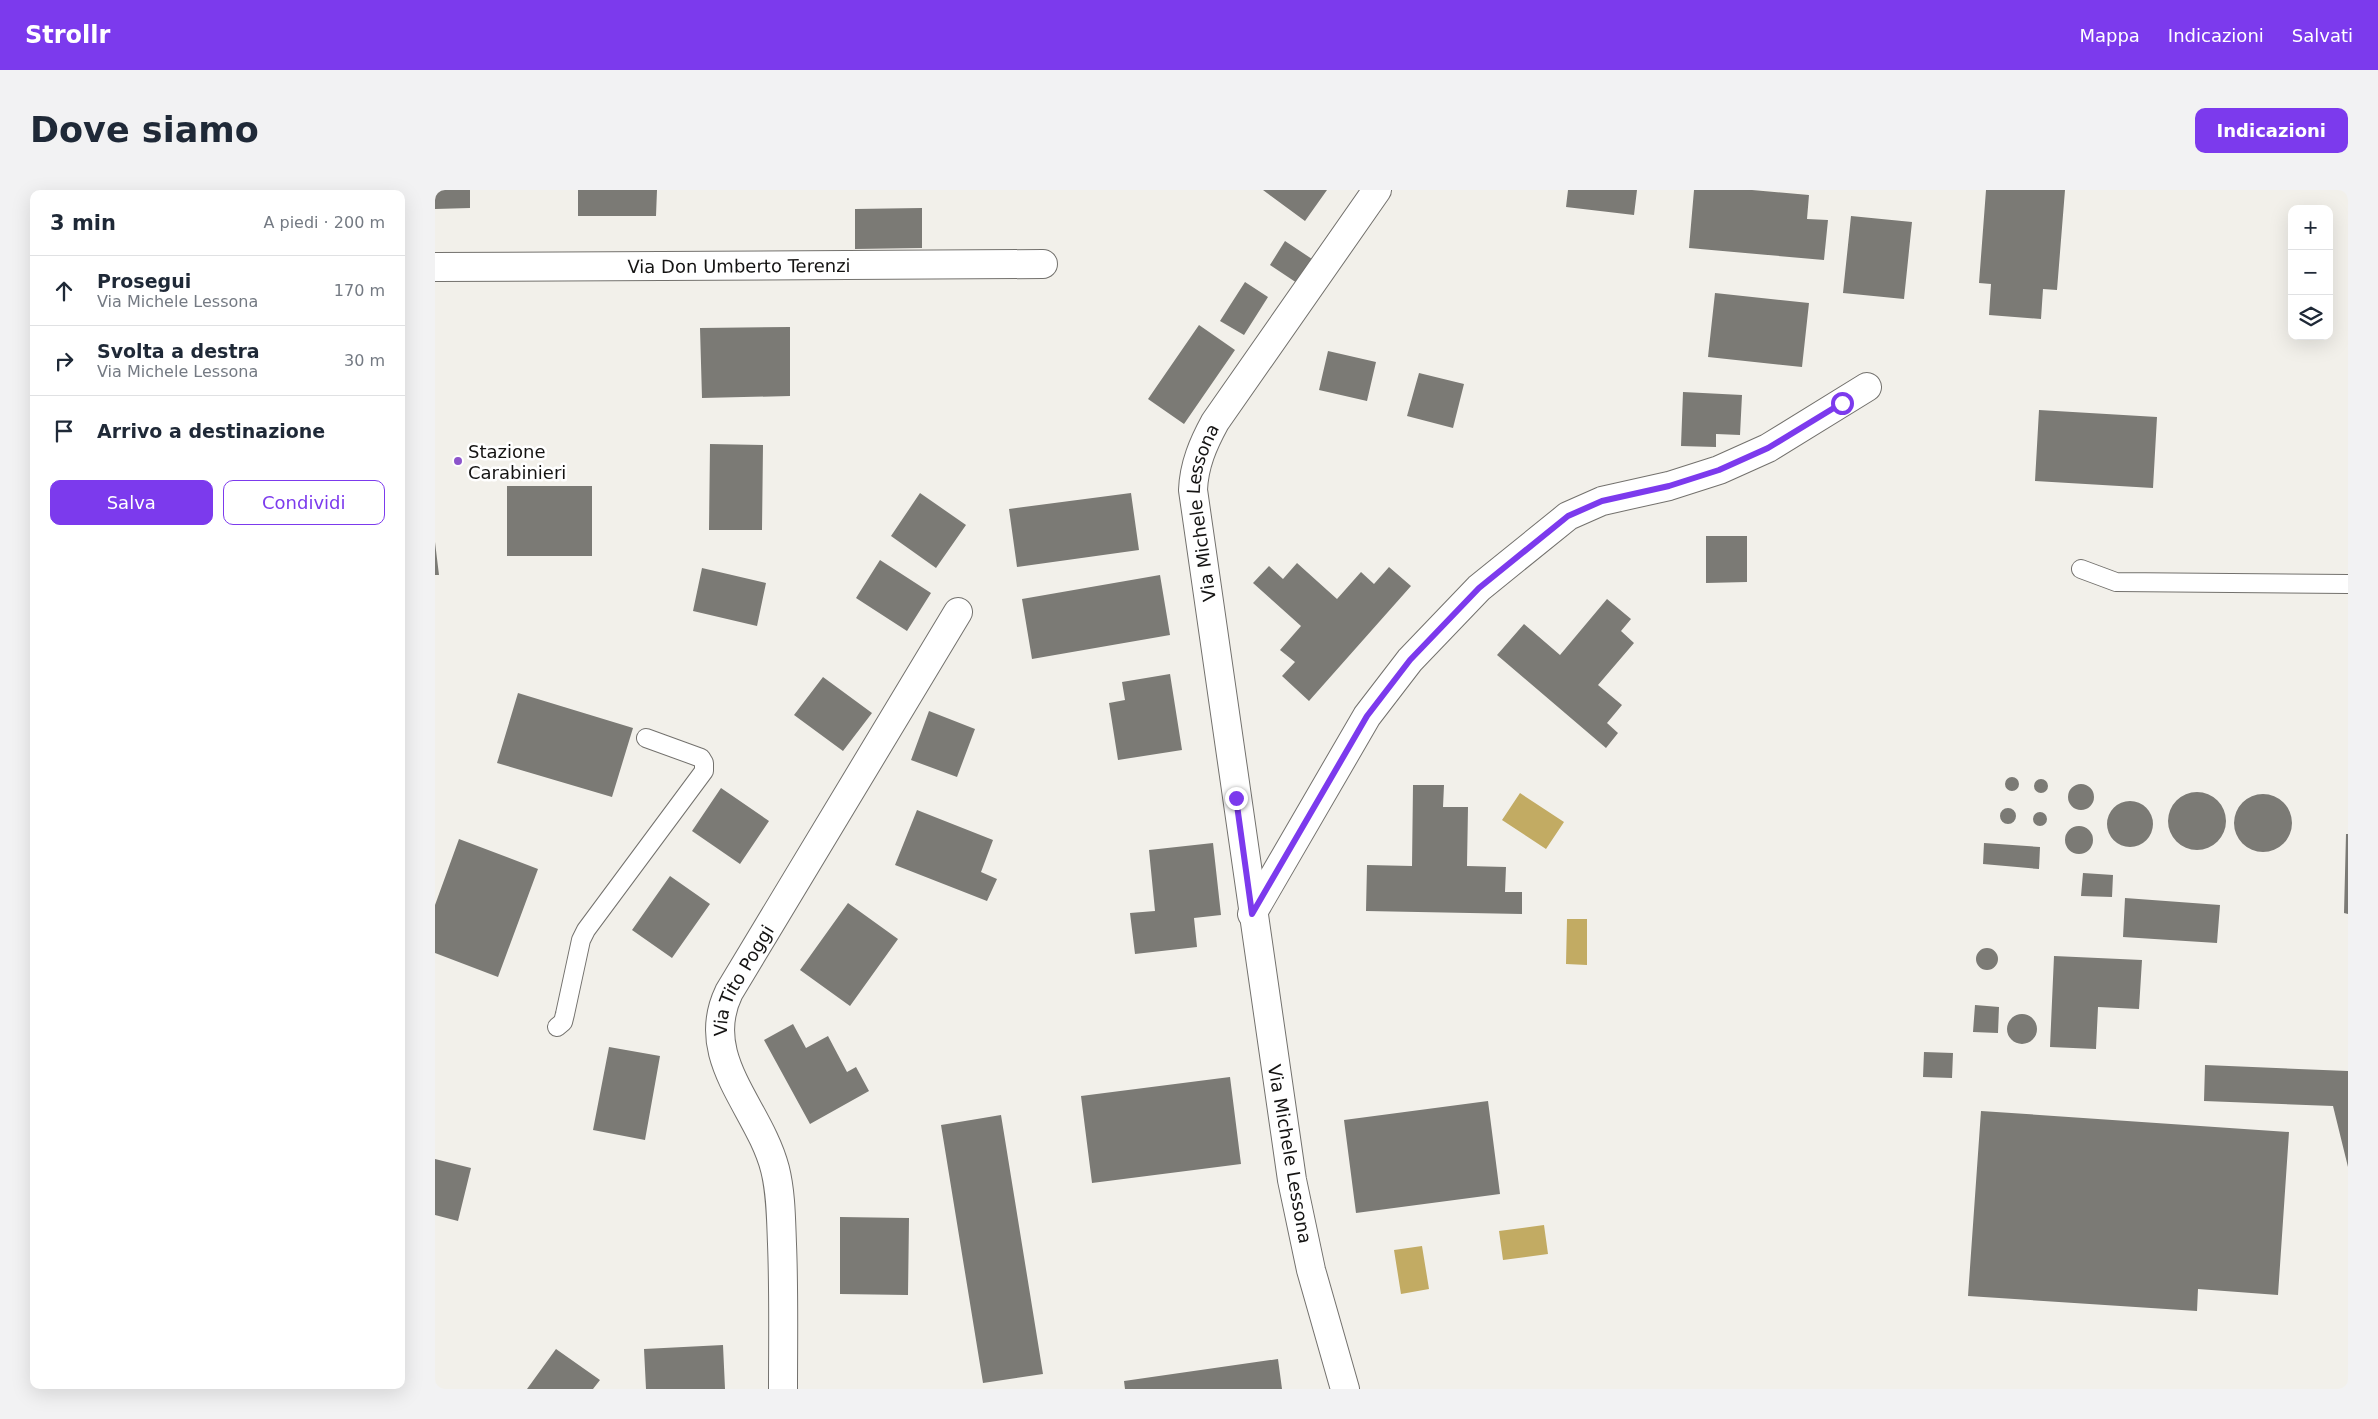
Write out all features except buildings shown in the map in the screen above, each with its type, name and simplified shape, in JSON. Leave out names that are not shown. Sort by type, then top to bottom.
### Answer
[{"type":"street","name":"Via Michele Lessona","points":[[1345,1389],[1313,1278],[1297,1206],[1252,914],[1194,505],[1193,475],[1205,440],[1224,407],[1377,190]]},
{"type":"street","name":"Via Don Umberto Terenzi","points":[[435,267],[1043,264]]},
{"type":"street","points":[[1252,914],[1367,716],[1410,660],[1479,588],[1568,516],[1602,501],[1669,486],[1719,470],[1768,448],[1867,387]]},
{"type":"street","name":"Via Tito Poggi","points":[[783,1389],[783,1270],[778,1182],[766,1143],[722,1053],[719,1034],[721,1016],[729,992],[957,612]]},
{"type":"lane","points":[[2081,569],[2116,582],[2348,584]]},
{"type":"lane","points":[[557,1027],[563,1022],[581,940],[586,930],[704,771],[704,763],[701,758],[646,738]]},
{"type":"shaded area","points":[[1520,793],[1564,822],[1546,849],[1502,820]]},
{"type":"shaded area","points":[[1567,919],[1587,919],[1587,965],[1566,964]]},
{"type":"shaded area","points":[[1544,1225],[1548,1254],[1503,1260],[1499,1231]]},
{"type":"shaded area","points":[[1422,1246],[1429,1289],[1401,1294],[1394,1250]]},
{"type":"place","name":"Stazione Carabinieri","points":[[458,461]]},
{"type":"route","points":[[1236,798],[1252,914],[1367,716],[1386,689],[1422,646],[1479,588],[1568,516],[1602,501],[1669,486],[1719,470],[1768,448],[1842,403]]}]
